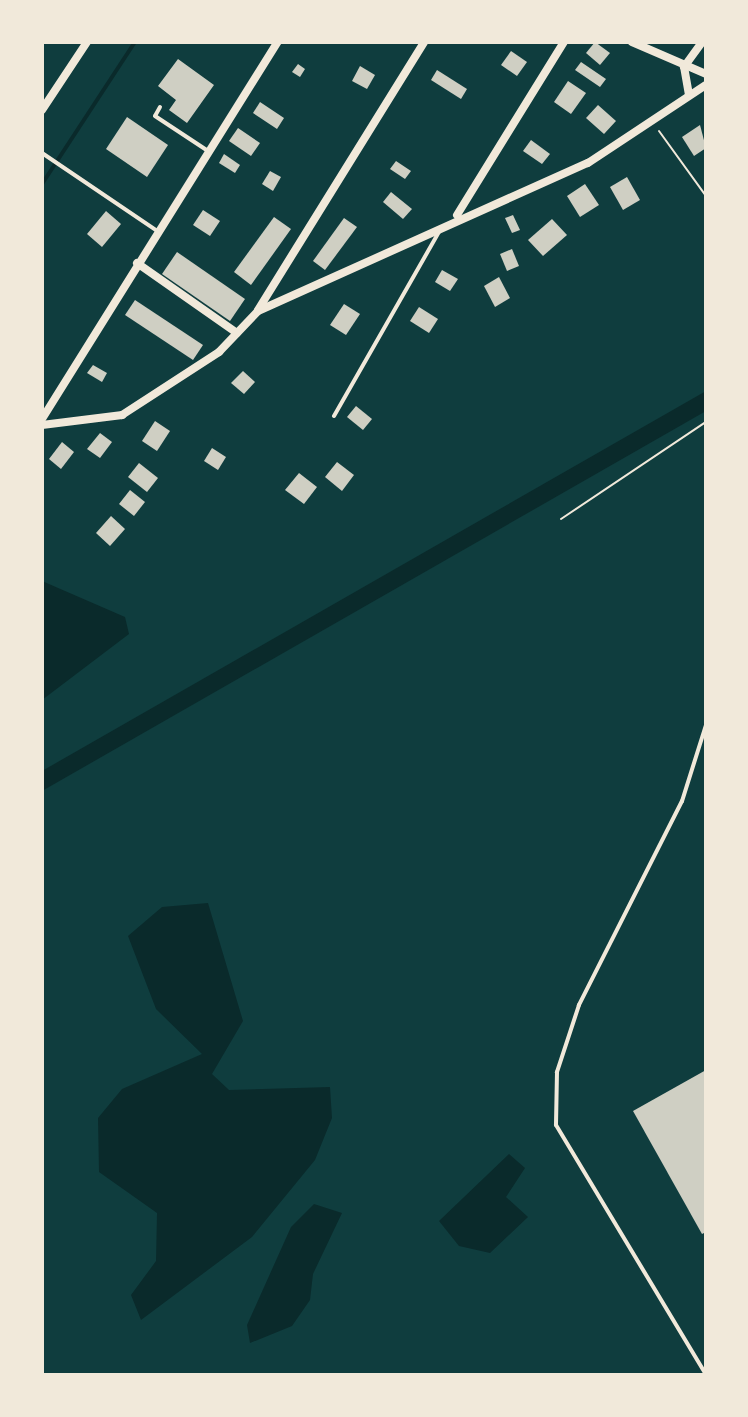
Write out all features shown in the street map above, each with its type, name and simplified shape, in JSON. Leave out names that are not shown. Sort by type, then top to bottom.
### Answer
[{"type":"street","points":[[42,110],[87,42]]},
{"type":"street","points":[[42,419],[278,42]]},
{"type":"street","points":[[42,425],[122,415],[237,333],[258,311],[424,42]]},
{"type":"street","points":[[457,216],[564,42]]},
{"type":"street","points":[[632,42],[706,74]]},
{"type":"street","points":[[689,95],[684,67],[702,42]]},
{"type":"street","points":[[258,311],[440,227],[457,216],[588,163],[706,85]]},
{"type":"street","points":[[137,263],[237,333]]},
{"type":"lane","points":[[160,107],[155,116],[208,151]]},
{"type":"lane","points":[[44,155],[157,231]]},
{"type":"lane","points":[[334,416],[345,385],[436,248],[440,227]]},
{"type":"lane","points":[[706,725],[682,801],[579,1005],[557,1072],[556,1125],[706,1375]]},
{"type":"lane","points":[[503,1375],[539,1375]]},
{"type":"path","points":[[651,120],[706,196]]},
{"type":"path","points":[[561,519],[706,422]]},
{"type":"water","points":[[706,391],[706,411],[42,791],[42,771]]},
{"type":"water","points":[[42,581],[125,617],[129,634],[42,700]]},
{"type":"water","points":[[208,903],[243,1021],[212,1074],[229,1090],[330,1087],[332,1118],[315,1160],[252,1237],[141,1320],[131,1295],[156,1261],[157,1213],[99,1172],[98,1118],[122,1089],[202,1054],[156,1009],[128,936],[162,907]]},
{"type":"water","points":[[509,1154],[525,1168],[506,1197],[528,1217],[490,1253],[459,1246],[439,1221]]},
{"type":"water","points":[[314,1204],[342,1213],[313,1274],[310,1300],[292,1326],[250,1343],[247,1325],[291,1227]]},
{"type":"building","points":[[595,42],[610,53],[600,65],[586,53]]},
{"type":"building","points":[[511,51],[527,62],[517,76],[501,65]]},
{"type":"building","points":[[178,59],[214,85],[187,123],[169,110],[176,100],[158,86]]},
{"type":"building","points":[[581,62],[606,79],[600,87],[575,70]]},
{"type":"building","points":[[298,64],[305,69],[300,77],[292,72]]},
{"type":"building","points":[[360,66],[375,75],[367,89],[352,81]]},
{"type":"building","points":[[437,70],[467,89],[461,99],[431,80]]},
{"type":"building","points":[[568,81],[586,93],[571,114],[554,102]]},
{"type":"building","points":[[260,102],[284,118],[277,129],[253,113]]},
{"type":"building","points":[[598,105],[616,121],[604,134],[586,118]]},
{"type":"building","points":[[127,117],[168,145],[147,177],[106,149]]},
{"type":"building","points":[[700,125],[706,148],[694,156],[682,137]]},
{"type":"building","points":[[238,128],[260,143],[251,156],[229,141]]},
{"type":"building","points":[[531,140],[550,154],[542,164],[523,151]]},
{"type":"building","points":[[224,154],[240,165],[235,173],[219,163]]},
{"type":"building","points":[[396,161],[411,171],[405,179],[390,169]]},
{"type":"building","points":[[270,171],[281,177],[273,191],[262,184]]},
{"type":"building","points":[[627,177],[640,200],[623,210],[610,187]]},
{"type":"building","points":[[585,184],[599,205],[580,217],[567,196]]},
{"type":"building","points":[[391,192],[412,209],[403,219],[383,202]]},
{"type":"building","points":[[203,210],[220,221],[210,236],[193,225]]},
{"type":"building","points":[[106,211],[121,224],[102,247],[87,234]]},
{"type":"building","points":[[513,215],[520,230],[512,233],[505,218]]},
{"type":"building","points":[[274,217],[291,229],[251,285],[234,272]]},
{"type":"building","points":[[344,218],[357,227],[325,270],[313,261]]},
{"type":"building","points":[[552,219],[567,235],[543,256],[528,240]]},
{"type":"building","points":[[512,249],[519,266],[507,271],[500,254]]},
{"type":"building","points":[[177,252],[245,299],[230,321],[162,274]]},
{"type":"building","points":[[442,270],[458,279],[450,291],[435,282]]},
{"type":"building","points":[[499,277],[510,298],[495,307],[484,286]]},
{"type":"building","points":[[135,300],[203,345],[193,360],[125,315]]},
{"type":"building","points":[[344,304],[360,314],[346,335],[330,325]]},
{"type":"building","points":[[419,307],[438,319],[429,333],[410,321]]},
{"type":"building","points":[[93,365],[107,373],[102,382],[87,373]]},
{"type":"building","points":[[243,371],[255,382],[244,394],[231,383]]},
{"type":"building","points":[[356,406],[372,419],[363,430],[347,417]]},
{"type":"building","points":[[155,421],[170,431],[157,451],[142,441]]},
{"type":"building","points":[[100,433],[112,442],[100,458],[87,449]]},
{"type":"building","points":[[62,442],[74,452],[61,469],[49,459]]},
{"type":"building","points":[[212,448],[226,457],[218,470],[204,461]]},
{"type":"building","points":[[337,462],[354,475],[342,491],[325,477]]},
{"type":"building","points":[[139,463],[158,478],[147,492],[128,477]]},
{"type":"building","points":[[299,473],[317,487],[304,504],[285,490]]},
{"type":"building","points":[[130,490],[145,502],[134,516],[119,504]]},
{"type":"building","points":[[111,516],[125,529],[110,546],[96,533]]},
{"type":"building","points":[[706,1070],[706,1232],[702,1234],[633,1111]]},
{"type":"waterway","points":[[42,184],[135,42]]}]
